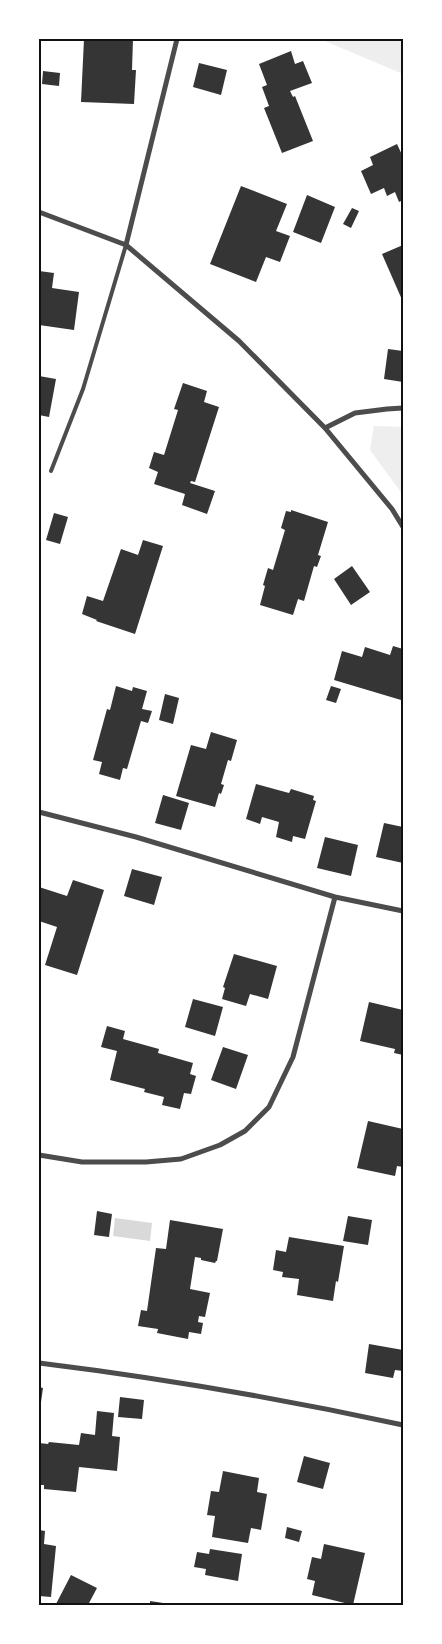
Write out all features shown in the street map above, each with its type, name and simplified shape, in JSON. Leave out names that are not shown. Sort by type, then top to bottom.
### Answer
[{"type":"street","points":[[126,246],[177,39]]},
{"type":"street","points":[[39,212],[126,246],[239,341],[325,428],[392,509],[403,527]]},
{"type":"street","points":[[325,428],[355,413],[403,408]]},
{"type":"street","points":[[39,812],[136,838],[335,897],[403,911]]},
{"type":"street","points":[[39,1155],[82,1162],[146,1162],[181,1159],[220,1145],[245,1131],[269,1107],[293,1056],[335,897]]},
{"type":"street","points":[[39,1363],[190,1384],[403,1425]]},
{"type":"lane","points":[[51,471],[83,389],[126,246]]},
{"type":"shaded area","points":[[320,39],[403,39],[403,74]]},
{"type":"shaded area","points":[[374,426],[403,427],[403,495],[370,450]]},
{"type":"shaded area","points":[[115,1218],[152,1223],[150,1241],[113,1236]]},
{"type":"building","points":[[84,39],[133,39],[132,70],[136,70],[134,104],[81,102]]},
{"type":"building","points":[[291,51],[295,64],[303,61],[312,83],[290,91],[293,97],[295,96],[313,141],[282,153],[264,108],[269,106],[262,87],[267,85],[259,64]]},
{"type":"building","points":[[199,63],[227,70],[221,95],[193,87]]},
{"type":"building","points":[[43,71],[60,73],[59,86],[42,84]]},
{"type":"building","points":[[397,144],[403,157],[403,200],[399,202],[395,192],[387,196],[384,188],[371,194],[361,171],[373,165],[370,157]]},
{"type":"building","points":[[241,186],[287,204],[276,231],[290,236],[280,262],[266,257],[256,282],[210,264]]},
{"type":"building","points":[[307,195],[335,207],[321,243],[293,232]]},
{"type":"building","points":[[352,208],[359,211],[351,228],[343,224]]},
{"type":"building","points":[[403,245],[403,302],[382,254]]},
{"type":"building","points":[[39,271],[54,273],[52,288],[79,292],[74,330],[39,325]]},
{"type":"building","points":[[388,349],[403,351],[403,382],[384,379]]},
{"type":"building","points":[[39,376],[56,379],[49,417],[39,415]]},
{"type":"building","points":[[183,383],[207,391],[204,402],[219,407],[195,482],[191,481],[190,483],[215,491],[207,514],[182,505],[185,494],[154,484],[158,472],[149,468],[154,452],[164,455],[178,410],[174,409]]},
{"type":"building","points":[[291,510],[328,522],[318,555],[321,556],[317,567],[314,566],[304,601],[298,599],[293,615],[260,605],[268,568],[273,570],[285,530],[281,528],[286,511],[291,512]]},
{"type":"building","points":[[54,513],[68,517],[60,544],[46,540]]},
{"type":"building","points":[[143,540],[163,546],[135,634],[96,621],[82,614],[87,596],[103,601],[121,549],[138,555]]},
{"type":"building","points":[[352,566],[370,592],[351,605],[334,579]]},
{"type":"building","points":[[393,646],[403,649],[403,694],[401,700],[334,680],[342,651],[362,657],[365,647],[390,655]]},
{"type":"building","points":[[116,686],[132,691],[133,687],[147,691],[142,709],[152,711],[148,723],[141,721],[127,769],[123,768],[120,780],[99,774],[102,762],[93,760],[107,709],[110,710]]},
{"type":"building","points":[[331,686],[341,689],[336,703],[326,700]]},
{"type":"building","points":[[165,694],[179,698],[173,724],[159,720]]},
{"type":"building","points":[[211,732],[237,740],[231,761],[228,760],[221,784],[224,785],[221,794],[219,793],[215,807],[176,796],[191,745],[206,749]]},
{"type":"building","points":[[256,784],[289,793],[291,789],[314,796],[313,800],[316,801],[305,839],[293,836],[292,842],[276,837],[279,822],[262,817],[260,824],[246,819]]},
{"type":"building","points":[[163,795],[189,803],[181,830],[155,823]]},
{"type":"building","points":[[384,823],[403,827],[403,863],[376,857]]},
{"type":"building","points":[[325,837],[358,845],[351,876],[317,868]]},
{"type":"building","points":[[132,869],[162,877],[154,905],[124,896]]},
{"type":"building","points":[[73,880],[104,890],[77,975],[45,965],[57,927],[39,921],[39,887],[67,896]]},
{"type":"building","points":[[234,954],[277,966],[268,999],[250,994],[246,1006],[222,999],[225,988],[223,987]]},
{"type":"building","points":[[193,999],[223,1007],[215,1036],[185,1027]]},
{"type":"building","points":[[369,1002],[403,1010],[403,1055],[394,1053],[395,1049],[360,1041]]},
{"type":"building","points":[[107,1026],[125,1031],[123,1039],[159,1049],[158,1053],[193,1063],[190,1074],[196,1076],[191,1094],[184,1093],[180,1109],[162,1105],[164,1097],[144,1092],[145,1089],[110,1080],[117,1051],[101,1047]]},
{"type":"building","points":[[223,1047],[248,1055],[236,1089],[211,1080]]},
{"type":"building","points":[[368,1121],[403,1129],[403,1167],[397,1166],[395,1176],[357,1168]]},
{"type":"building","points":[[97,1211],[112,1214],[109,1237],[94,1235]]},
{"type":"building","points":[[348,1216],[372,1220],[368,1245],[343,1241]]},
{"type":"building","points":[[170,1220],[223,1229],[215,1263],[195,1257],[190,1289],[210,1293],[205,1317],[199,1316],[198,1322],[203,1323],[201,1334],[189,1332],[188,1339],[157,1333],[158,1329],[138,1326],[141,1310],[147,1311],[156,1248],[166,1249]]},
{"type":"building","points":[[289,1237],[344,1246],[333,1301],[297,1295],[299,1279],[282,1277],[283,1272],[273,1270],[276,1250],[286,1252]]},
{"type":"building","points":[[369,1344],[403,1350],[403,1371],[395,1370],[393,1378],[365,1373]]},
{"type":"building","points":[[39,1387],[43,1388],[40,1409],[39,1409]]},
{"type":"building","points":[[120,1397],[144,1400],[142,1419],[118,1417]]},
{"type":"building","points":[[97,1411],[114,1413],[112,1436],[120,1437],[117,1471],[79,1467],[76,1492],[44,1489],[44,1485],[39,1485],[39,1443],[79,1445],[81,1433],[95,1435]]},
{"type":"building","points":[[304,1456],[330,1463],[323,1489],[297,1482]]},
{"type":"building","points":[[223,1471],[259,1478],[257,1492],[267,1494],[261,1530],[251,1528],[248,1543],[212,1537],[215,1516],[207,1515],[211,1491],[219,1492]]},
{"type":"building","points":[[287,1527],[302,1531],[299,1542],[285,1538]]},
{"type":"building","points":[[39,1530],[45,1531],[44,1544],[56,1546],[51,1597],[39,1596]]},
{"type":"building","points":[[324,1544],[365,1553],[353,1605],[312,1595],[315,1581],[307,1579],[312,1557],[321,1559]]},
{"type":"building","points":[[210,1549],[242,1554],[238,1581],[205,1575],[206,1569],[194,1567],[197,1552],[209,1554]]},
{"type":"building","points":[[71,1575],[97,1588],[88,1605],[56,1604]]},
{"type":"building","points":[[150,1601],[170,1604],[170,1605],[150,1605]]}]
